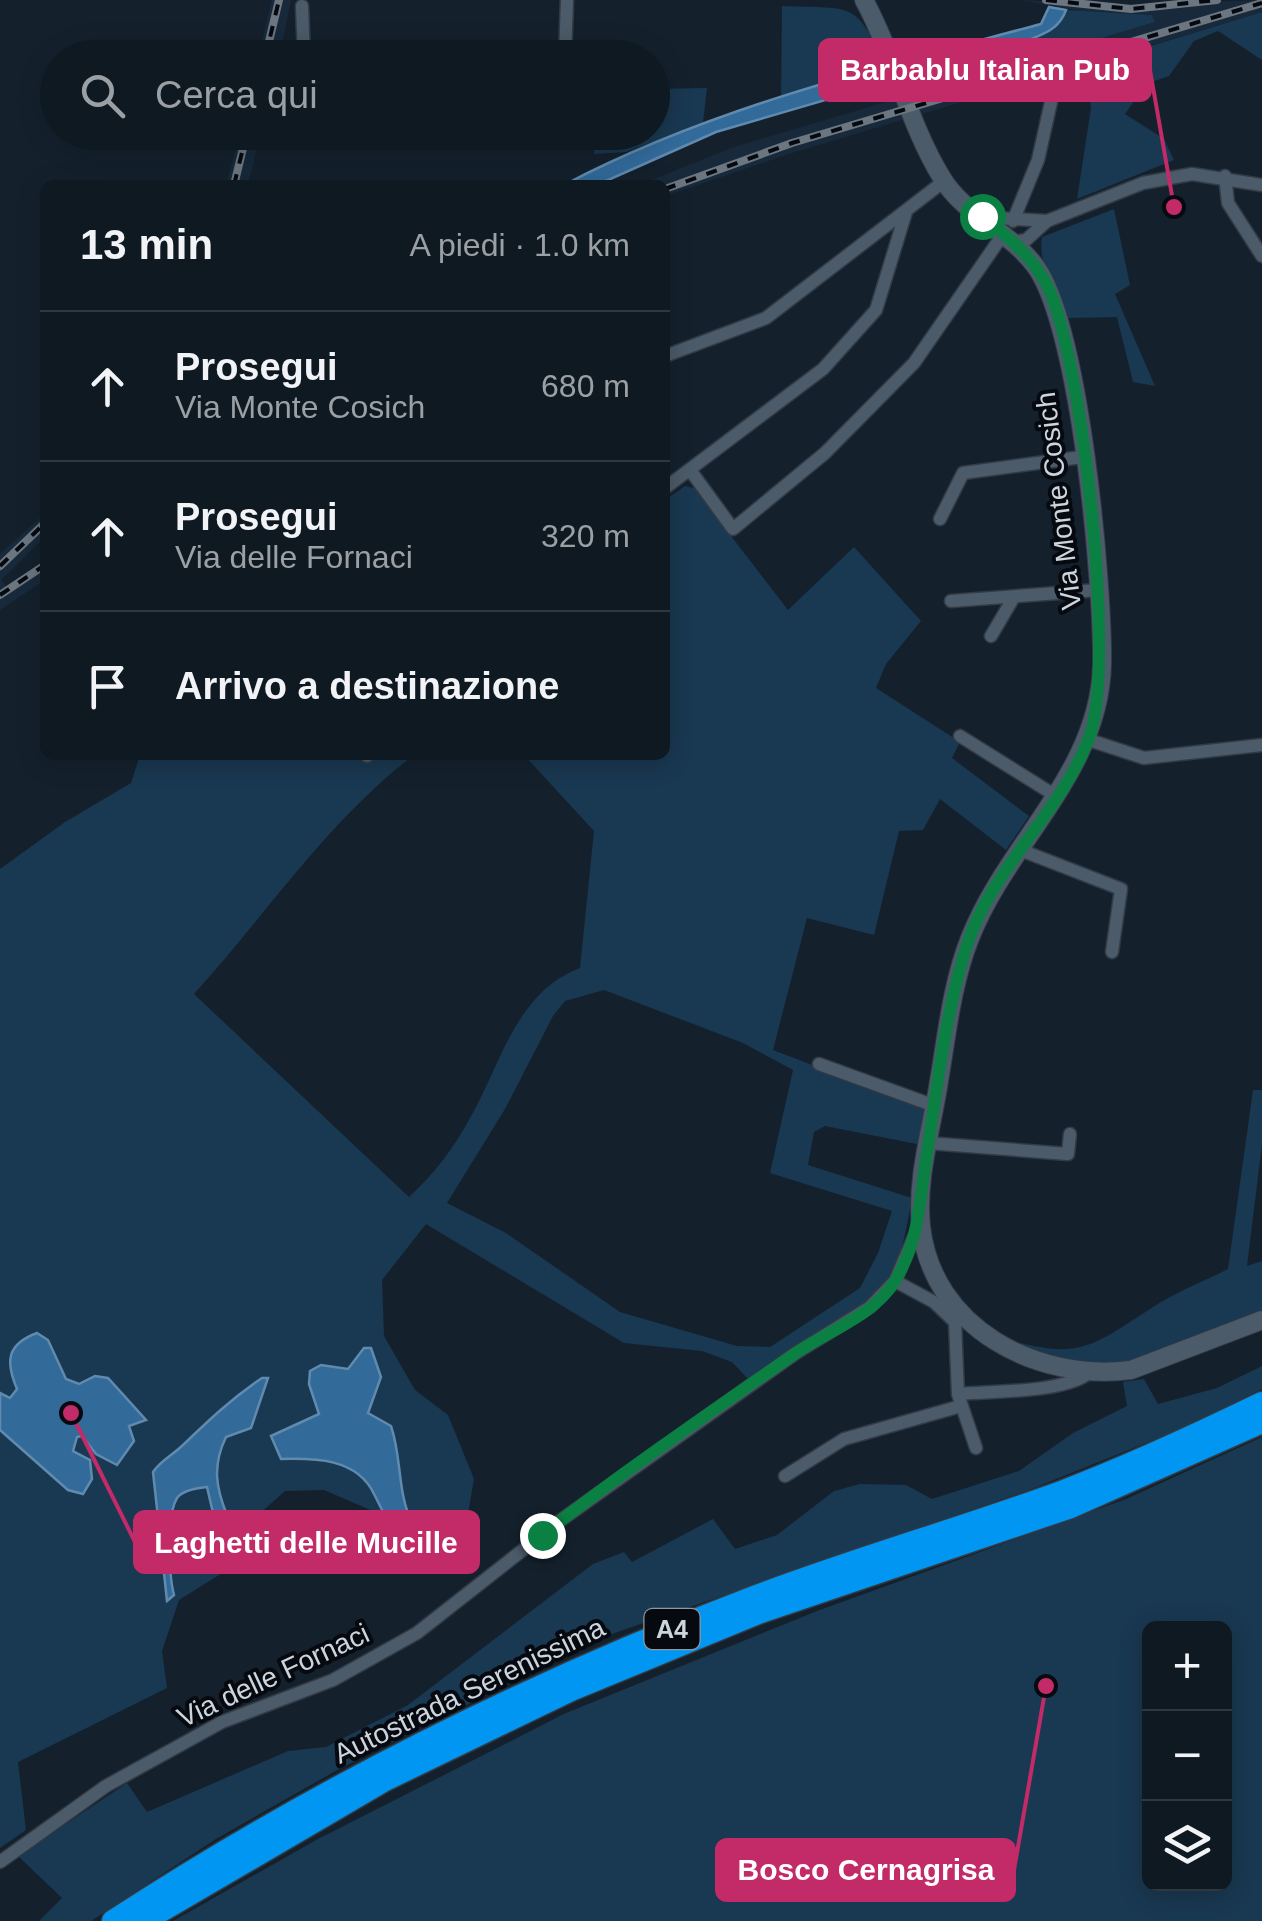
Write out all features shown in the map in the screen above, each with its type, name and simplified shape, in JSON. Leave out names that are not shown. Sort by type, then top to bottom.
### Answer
[{"type":"highway","name":"Autostrada Serenissima","points":[[113,1921],[269,1824],[405,1750],[531,1689],[750,1598],[1064,1491],[1262,1404]]},
{"type":"highway","name":"Autostrada Serenissima","points":[[144,1921],[385,1780],[571,1690],[758,1614],[1071,1507],[1262,1422]]},
{"type":"street","points":[[566,40],[567,0]]},
{"type":"street","points":[[670,354],[766,318],[944,182],[864,0]]},
{"type":"street","points":[[302,6],[303,40]]},
{"type":"street","points":[[690,470],[734,529],[825,453],[914,364],[1010,232],[1038,160],[1051,102]]},
{"type":"street","points":[[1010,232],[1168,177],[1225,176],[1262,185]]},
{"type":"street","points":[[1225,176],[1228,203],[1262,256]]},
{"type":"street","name":"Via Monte Cosich","points":[[920,1223],[928,1143],[968,942],[1018,849],[1056,796],[1088,740],[1099,703],[1102,665],[1098,590],[1067,341],[1035,266],[1010,232],[982,216],[944,182]]},
{"type":"street","points":[[670,484],[823,369],[876,310],[908,220],[906,212]]},
{"type":"street","points":[[1010,232],[1026,240],[1039,224]]},
{"type":"street","points":[[1035,266],[1039,224]]},
{"type":"street","points":[[940,519],[962,473],[1082,457]]},
{"type":"street","points":[[951,600],[1098,590]]},
{"type":"street","points":[[990,636],[1014,596]]},
{"type":"street","points":[[960,736],[1056,796]]},
{"type":"street","points":[[1088,740],[1144,758],[1262,745]]},
{"type":"street","points":[[1018,849],[1122,889],[1112,952]]},
{"type":"street","points":[[819,1064],[935,1106]]},
{"type":"street","points":[[928,1143],[1068,1154],[1070,1134]]},
{"type":"street","points":[[920,1223],[936,1276],[950,1299],[982,1333],[1031,1359],[1090,1372],[1131,1370],[1262,1320]]},
{"type":"street","name":"Via delle Fornaci","points":[[0,1862],[106,1786],[156,1758],[222,1722],[333,1680],[417,1633],[562,1520],[796,1353],[870,1308],[895,1281],[920,1223]]},
{"type":"street","points":[[895,1281],[934,1302],[955,1322],[960,1400],[976,1448]]},
{"type":"street","points":[[785,1476],[844,1439],[960,1400],[1081,1380],[1090,1372]]},
{"type":"shaded area","points":[[272,0],[291,0],[283,40],[262,40]]},
{"type":"shaded area","points":[[1020,0],[1112,5],[1262,0],[1262,12],[789,154],[670,194],[670,180],[652,180],[734,147],[1155,22],[1152,15],[1097,14]]},
{"type":"shaded area","points":[[782,6],[826,7],[850,13],[868,30],[890,68],[781,99]]},
{"type":"shaded area","points":[[1066,10],[1152,15],[1155,22],[939,87],[936,68],[1053,30]]},
{"type":"shaded area","points":[[1262,12],[1262,60],[1218,31],[1194,41],[1169,76],[1146,84],[1125,114],[1164,139],[1174,160],[1077,199],[1091,108],[1085,66]]},
{"type":"shaded area","points":[[707,88],[703,123],[670,135],[670,89]]},
{"type":"shaded area","points":[[235,150],[257,150],[249,180],[227,180]]},
{"type":"shaded area","points":[[594,150],[631,150],[626,152],[594,154]]},
{"type":"shaded area","points":[[1114,209],[1130,285],[1115,294],[1155,386],[1133,382],[1117,317],[1068,318],[1043,259],[1042,237]]},
{"type":"shaded area","points":[[685,486],[694,488],[788,610],[854,547],[921,621],[886,664],[876,688],[960,742],[952,758],[1029,816],[1006,850],[940,799],[923,830],[899,831],[874,935],[807,918],[773,1050],[927,1109],[922,1145],[825,1126],[814,1132],[808,1165],[912,1198],[891,1273],[880,1289],[846,1318],[748,1379],[732,1362],[702,1351],[624,1343],[426,1224],[382,1280],[384,1336],[415,1390],[448,1415],[474,1479],[464,1537],[440,1571],[392,1545],[375,1512],[324,1490],[285,1491],[247,1525],[235,1565],[179,1600],[162,1651],[167,1688],[18,1762],[26,1830],[0,1848],[0,869],[65,822],[131,783],[138,760],[408,760],[325,839],[194,994],[409,1197],[457,1140],[525,1012],[558,979],[580,968],[594,831],[529,760],[670,760],[670,496]],"holes":[[[604,990],[743,1043],[793,1070],[770,1173],[892,1211],[878,1253],[860,1288],[770,1347],[737,1346],[620,1312],[506,1233],[447,1203],[565,1001]]]},
{"type":"shaded area","points":[[40,518],[40,542],[1,580],[6,586],[40,563],[40,583],[0,610],[0,554]]},
{"type":"shaded area","points":[[1253,1090],[1262,1090],[1262,1144],[1247,1266],[1262,1261],[1262,1314],[1167,1354],[1108,1367],[1065,1362],[997,1337],[1045,1348],[1094,1343],[1169,1298],[1228,1269]]},
{"type":"shaded area","points":[[1262,1366],[1262,1389],[1181,1429],[1029,1490],[600,1638],[339,1769],[216,1839],[91,1921],[39,1921],[62,1898],[18,1856],[127,1783],[147,1812],[288,1751],[326,1747],[408,1705],[593,1564],[624,1552],[632,1562],[713,1519],[735,1549],[777,1535],[834,1491],[860,1484],[906,1485],[932,1499],[1019,1471],[1073,1433],[1127,1406],[1123,1382],[1144,1379],[1158,1404],[1217,1388]]},
{"type":"shaded area","points":[[1262,1437],[1262,1921],[173,1921],[318,1839],[566,1713],[817,1611],[1126,1499]]},
{"type":"water","points":[[1049,7],[1066,10],[1055,27],[1024,42],[716,132],[608,180],[574,180],[637,150],[670,150],[670,136],[738,111],[858,73],[1041,24]]},
{"type":"water","points":[[37,1333],[48,1340],[66,1379],[79,1384],[95,1376],[108,1378],[146,1420],[129,1426],[134,1441],[117,1465],[96,1454],[82,1436],[77,1437],[73,1451],[90,1460],[92,1479],[83,1494],[68,1490],[0,1430],[0,1393],[10,1398],[17,1389],[11,1355],[20,1342]]},
{"type":"water","points":[[364,1348],[371,1348],[381,1377],[368,1413],[391,1426],[412,1523],[402,1534],[357,1473],[320,1460],[281,1459],[271,1436],[319,1414],[309,1384],[310,1371],[321,1365],[348,1369]]},
{"type":"water","points":[[262,1378],[268,1378],[251,1428],[226,1437],[219,1458],[218,1486],[227,1515],[214,1517],[207,1487],[186,1491],[177,1498],[170,1532],[174,1595],[167,1601],[153,1472]]},
{"type":"railway","points":[[269,40],[279,0]]},
{"type":"railway","points":[[1046,0],[1131,9],[1217,0]]},
{"type":"railway","points":[[670,187],[792,143],[1262,3]]},
{"type":"railway","points":[[235,180],[243,150]]},
{"type":"railway","points":[[0,566],[40,528]]},
{"type":"railway","points":[[0,595],[40,568]]},
{"type":"place","name":"Barbablu Italian Pub","points":[[1174,207]]},
{"type":"place","name":"Laghetti delle Mucille","points":[[71,1413]]},
{"type":"place","name":"Bosco Cernagrisa","points":[[1046,1686]]},
{"type":"route","points":[[542,1535],[796,1353],[870,1308],[895,1281],[920,1223],[921,1194],[949,1022],[968,942],[988,898],[1088,740],[1099,703],[1102,665],[1098,590],[1067,341],[1048,287],[1035,266],[1014,242],[982,216]]}]
